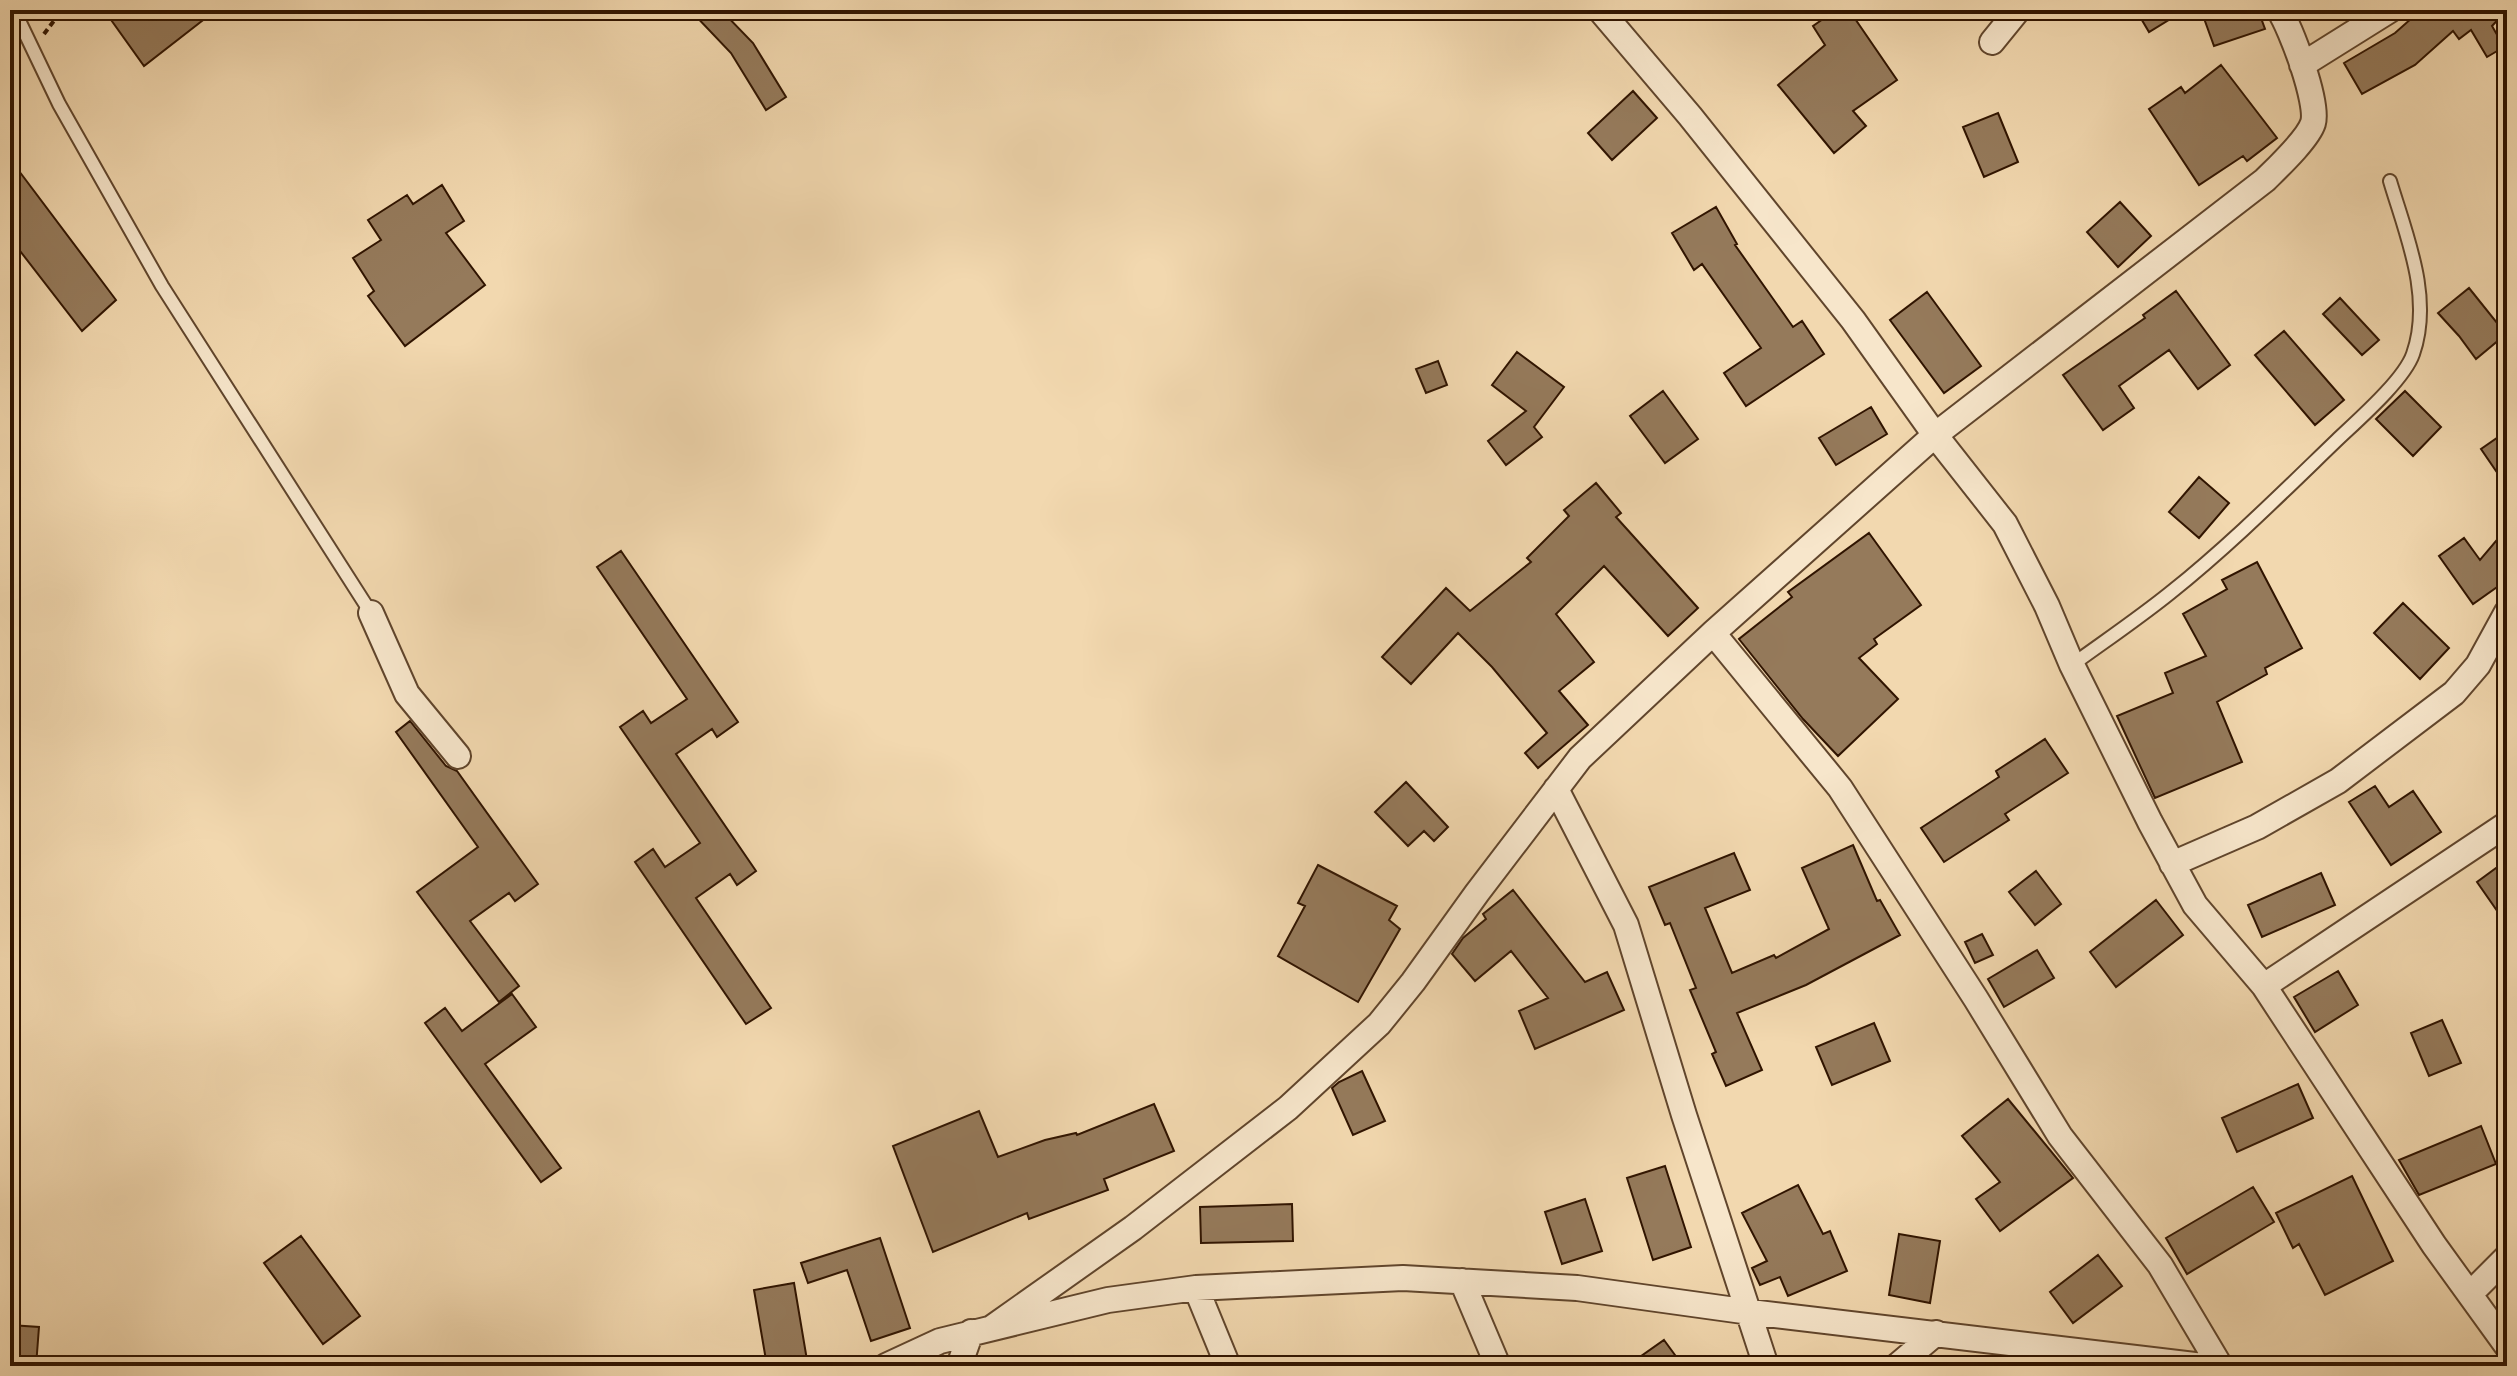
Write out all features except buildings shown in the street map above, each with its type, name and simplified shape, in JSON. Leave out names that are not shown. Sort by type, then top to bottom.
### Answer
[{"type":"street","points":[[1600,10],[1690,116],[1853,320],[1935,435],[2005,524],[2047,606],[2072,665],[2195,905],[2264,986],[2434,1245],[2507,1346]]},
{"type":"street","points":[[1992,42],[2018,10]]},
{"type":"street","points":[[959,1366],[982,1329],[1133,1228],[1288,1108],[1379,1024],[1580,758],[1713,633],[1935,435],[2265,180],[2294,150],[2313,122],[2311,96],[2302,65],[2279,10]]},
{"type":"street","points":[[2302,65],[2390,10]]},
{"type":"street","points":[[2172,864],[2257,827],[2338,781],[2454,693],[2478,665],[2507,612]]},
{"type":"street","points":[[371,613],[407,694],[458,756]]},
{"type":"street","points":[[1713,633],[1840,788],[2060,1136],[2160,1265],[2220,1366]]},
{"type":"street","points":[[1556,789],[1626,925],[1766,1366]]},
{"type":"street","points":[[2264,986],[2507,824]]},
{"type":"street","points":[[2470,1294],[2507,1257]]},
{"type":"street","points":[[886,1366],[940,1341],[1108,1300],[1196,1288],[1403,1278],[1577,1288],[1750,1312],[2203,1366]]},
{"type":"street","points":[[1462,1281],[1498,1366]]},
{"type":"street","points":[[1196,1288],[1228,1366]]},
{"type":"street","points":[[1897,1366],[1936,1333]]},
{"type":"lane","points":[[14,10],[59,104],[162,286],[371,613]]},
{"type":"lane","points":[[2072,665],[2171,593],[2258,516],[2381,398],[2412,357],[2418,332],[2420,296],[2414,261],[2390,181]]},
{"type":"path","points":[[32,48],[62,10]]}]
